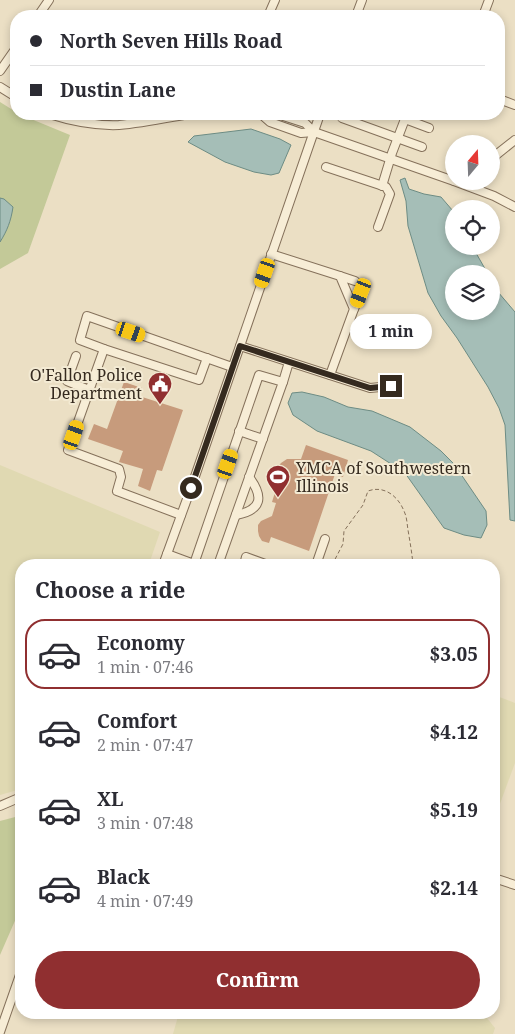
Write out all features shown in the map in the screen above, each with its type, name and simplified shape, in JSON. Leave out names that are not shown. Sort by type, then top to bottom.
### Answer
[{"type":"street","points":[[0,71],[10,57]]},
{"type":"street","points":[[68,120],[117,125],[154,120]]},
{"type":"street","points":[[268,120],[301,133],[314,132],[445,178]]},
{"type":"street","points":[[296,120],[305,123],[314,132]]},
{"type":"street","points":[[165,559],[318,120]]},
{"type":"street","points":[[348,120],[422,147]]},
{"type":"street","points":[[382,186],[405,120]]},
{"type":"street","points":[[408,120],[429,128]]},
{"type":"street","points":[[500,151],[515,140]]},
{"type":"street","points":[[326,167],[386,187],[390,194],[378,228]]},
{"type":"street","points":[[480,190],[515,206]]},
{"type":"street","points":[[271,254],[355,281]]},
{"type":"street","points":[[340,276],[354,309]]},
{"type":"street","points":[[330,375],[361,293]]},
{"type":"street","points":[[207,358],[199,380],[80,340],[87,316],[207,358],[232,367]]},
{"type":"street","points":[[240,346],[370,388],[391,386]]},
{"type":"street","points":[[104,348],[68,450],[119,468],[121,476],[117,491],[181,515]]},
{"type":"street","points":[[76,356],[67,381],[89,390]]},
{"type":"street","points":[[220,559],[289,362]]},
{"type":"street","points":[[198,559],[259,375],[282,382]]},
{"type":"street","points":[[239,431],[263,439]]},
{"type":"street","points":[[236,515],[252,510],[258,504],[258,494],[255,485],[249,478]]},
{"type":"street","points":[[318,559],[325,539]]},
{"type":"street","points":[[167,554],[182,559]]},
{"type":"street","points":[[2,805],[15,800]]},
{"type":"street","points":[[2,805],[15,804]]},
{"type":"street","points":[[500,880],[515,885]]},
{"type":"street","points":[[0,1032],[15,990]]},
{"type":"path","points":[[335,559],[343,544],[344,531],[363,505],[368,491],[380,489],[393,495],[400,502],[405,512],[412,559]]},
{"type":"shaded area","points":[[0,465],[160,532],[151,559],[15,559],[15,791],[0,795]]},
{"type":"shaded area","points":[[500,697],[515,703],[515,763],[500,804]]},
{"type":"shaded area","points":[[177,1019],[488,1019],[495,1028],[493,1034],[173,1034]]},
{"type":"green space","points":[[0,102],[10,108],[10,120],[34,120],[70,135],[28,253],[0,269]]},
{"type":"green space","points":[[15,817],[15,921],[0,955],[0,821]]},
{"type":"water","points":[[251,129],[291,145],[279,173],[271,175],[254,172],[225,162],[188,142],[194,136]]},
{"type":"water","points":[[405,178],[409,189],[441,197],[445,202],[445,255],[477,255],[483,265],[445,265],[445,320],[500,320],[500,294],[515,312],[515,521],[510,520],[505,425],[488,387],[441,316],[428,293],[408,226],[406,201],[400,180]]},
{"type":"water","points":[[0,198],[13,207],[8,226],[0,242]]},
{"type":"water","points":[[302,392],[324,397],[348,407],[372,411],[410,427],[441,451],[454,464],[486,511],[487,525],[481,538],[464,535],[444,528],[405,473],[371,451],[317,431],[293,415],[288,403],[292,393]]},
{"type":"building","points":[[124,382],[142,388],[139,396],[183,410],[162,471],[157,470],[150,491],[138,486],[143,469],[119,462],[123,451],[88,439],[94,424],[107,429]]},
{"type":"building","points":[[306,445],[348,460],[343,477],[335,474],[309,551],[271,537],[269,543],[262,541],[258,531],[258,525],[261,521],[272,516],[276,503],[272,502],[276,489],[274,474],[276,469],[287,459],[301,459]]},
{"type":"tunnel","points":[[355,281],[364,284],[361,293]]},
{"type":"place","name":"O'Fallon Police Department","points":[[160,405]]},
{"type":"place","name":"YMCA of Southwestern Illinois","points":[[278,498]]},
{"type":"route","points":[[191,488],[240,346],[370,388],[391,386]]}]
